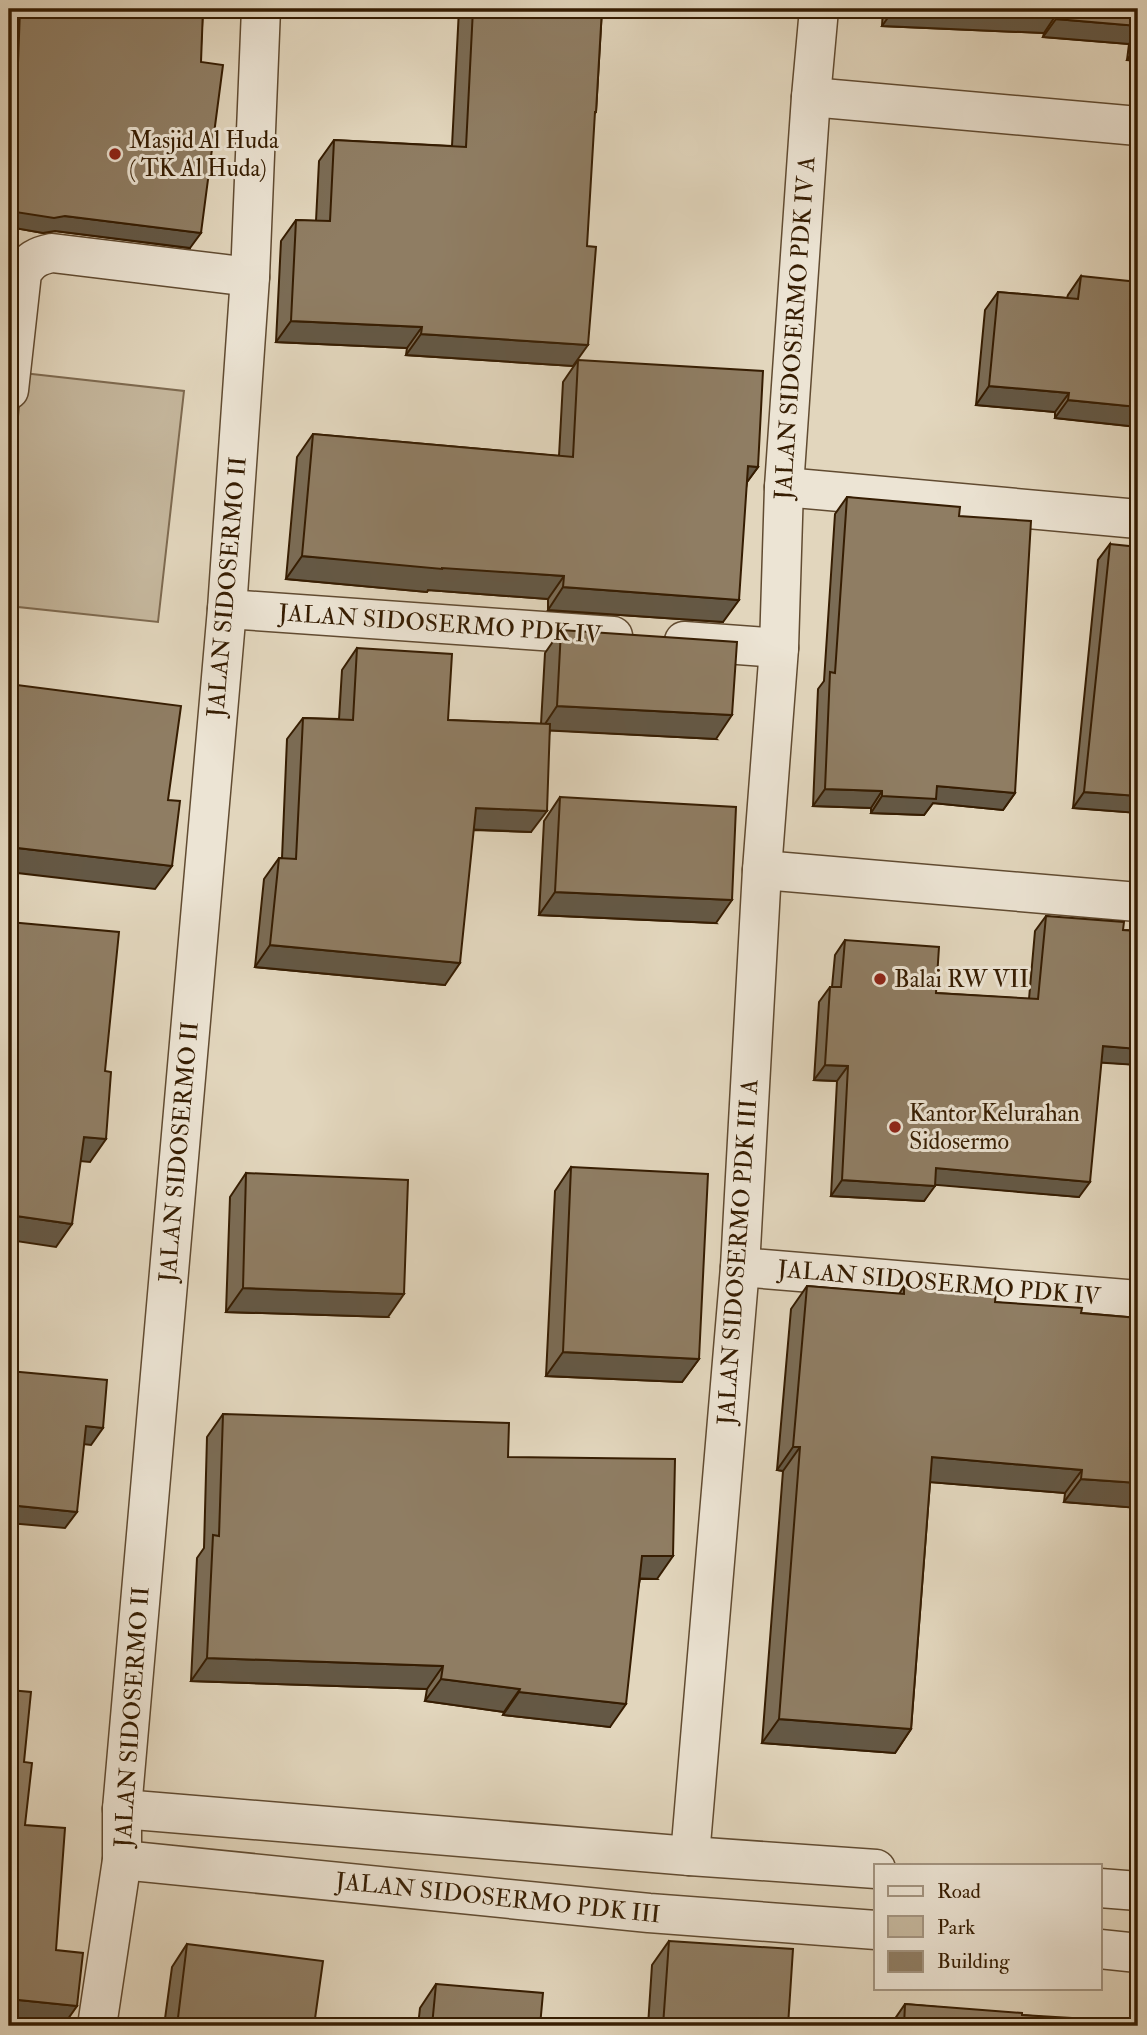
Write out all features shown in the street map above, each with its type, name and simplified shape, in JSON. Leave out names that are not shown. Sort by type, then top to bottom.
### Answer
[{"type":"street","name":"JALAN SIDOSERMO II","points":[[97,2026],[122,1860],[122,1810],[227,609],[250,277],[261,9]]},
{"type":"street","name":"JALAN SIDOSERMO PDK IV A","points":[[779,648],[784,487],[819,9]]},
{"type":"street","points":[[811,97],[1138,126]]},
{"type":"street","points":[[9,390],[19,287],[22,273],[28,263],[37,256],[52,253],[250,277]]},
{"type":"street","points":[[784,487],[1138,519]]},
{"type":"street","name":"JALAN SIDOSERMO PDK IV","points":[[227,609],[779,648]]},
{"type":"street","name":"JALAN SIDOSERMO PDK III A","points":[[649,1913],[673,1854],[740,1267],[762,870],[779,648]]},
{"type":"street","points":[[762,870],[1138,902]]},
{"type":"street","name":"JALAN SIDOSERMO PDK IV","points":[[740,1267],[1138,1300]]},
{"type":"street","points":[[122,1810],[874,1869]]},
{"type":"street","name":"JALAN SIDOSERMO PDK III","points":[[122,1860],[649,1913],[874,1930]]},
{"type":"street","points":[[1102,1888],[1138,1891]]},
{"type":"street","points":[[1102,1949],[1138,1953]]},
{"type":"green space","points":[[23,373],[184,391],[158,622],[9,606],[9,494]]},
{"type":"building","name":"Masjid Al Huda ( TK Al Huda)","points":[[20,9],[203,9],[201,62],[223,65],[201,233],[9,211],[9,89],[17,90]]},
{"type":"building","points":[[473,9],[602,9],[587,246],[596,247],[588,345],[421,334],[422,327],[291,321],[296,220],[330,221],[334,140],[466,147]]},
{"type":"building","points":[[912,9],[1138,9],[1138,26],[1056,19],[1056,15]]},
{"type":"building","points":[[1081,276],[1138,282],[1138,407],[1068,400],[1069,393],[989,386],[998,292],[1078,299]]},
{"type":"building","points":[[578,360],[763,371],[758,467],[748,466],[739,600],[563,587],[564,576],[442,569],[302,556],[313,434],[573,457]]},
{"type":"building","points":[[847,497],[960,507],[959,516],[1031,521],[1015,793],[937,786],[936,799],[882,796],[882,791],[825,789],[830,672],[835,673]]},
{"type":"building","points":[[1110,544],[1138,547],[1138,796],[1084,792]]},
{"type":"building","points":[[561,630],[737,642],[732,715],[557,706]]},
{"type":"building","points":[[357,648],[452,654],[448,720],[550,724],[547,811],[476,808],[460,963],[270,945],[279,858],[296,859],[303,718],[353,720]]},
{"type":"building","points":[[9,684],[181,706],[168,800],[180,801],[172,866],[9,847]]},
{"type":"building","points":[[560,797],[736,807],[732,900],[555,892]]},
{"type":"building","points":[[1046,916],[1124,922],[1123,930],[1138,931],[1138,1049],[1103,1046],[1090,1182],[936,1168],[935,1186],[842,1180],[848,1066],[825,1065],[830,987],[841,987],[845,940],[939,947],[936,993],[1038,999]]},
{"type":"building","points":[[9,922],[119,932],[105,1071],[111,1072],[106,1139],[84,1137],[72,1224],[9,1215]]},
{"type":"building","points":[[571,1167],[708,1174],[699,1359],[563,1352]]},
{"type":"building","points":[[246,1173],[408,1180],[404,1294],[243,1288]]},
{"type":"building","points":[[807,1286],[904,1294],[904,1286],[996,1291],[995,1302],[1082,1308],[1081,1313],[1138,1318],[1138,1483],[1081,1479],[1082,1470],[932,1457],[911,1729],[779,1719],[800,1447],[793,1447]]},
{"type":"building","points":[[9,1371],[107,1380],[103,1428],[86,1426],[77,1512],[9,1505]]},
{"type":"building","points":[[223,1414],[509,1423],[508,1457],[675,1459],[673,1556],[642,1556],[626,1704],[519,1692],[520,1689],[441,1679],[443,1666],[207,1658],[213,1535],[219,1536]]},
{"type":"building","points":[[9,1690],[31,1692],[24,1762],[32,1763],[25,1825],[65,1828],[56,1950],[83,1953],[77,2006],[9,1999]]},
{"type":"building","points":[[669,1941],[793,1949],[788,2026],[663,2026]]},
{"type":"building","points":[[187,1944],[323,1961],[314,2026],[177,2026]]},
{"type":"building","points":[[436,1984],[543,1993],[540,2026],[432,2026]]},
{"type":"building","points":[[905,2004],[1138,2022],[1138,2026],[904,2026]]},
{"type":"place","name":"Masjid Al Huda ( TK Al Huda)","points":[[115,154]]},
{"type":"place","name":"Balai RW VII","points":[[880,979]]},
{"type":"place","name":"Kantor Kelurahan Sidosermo","points":[[895,1127]]}]
